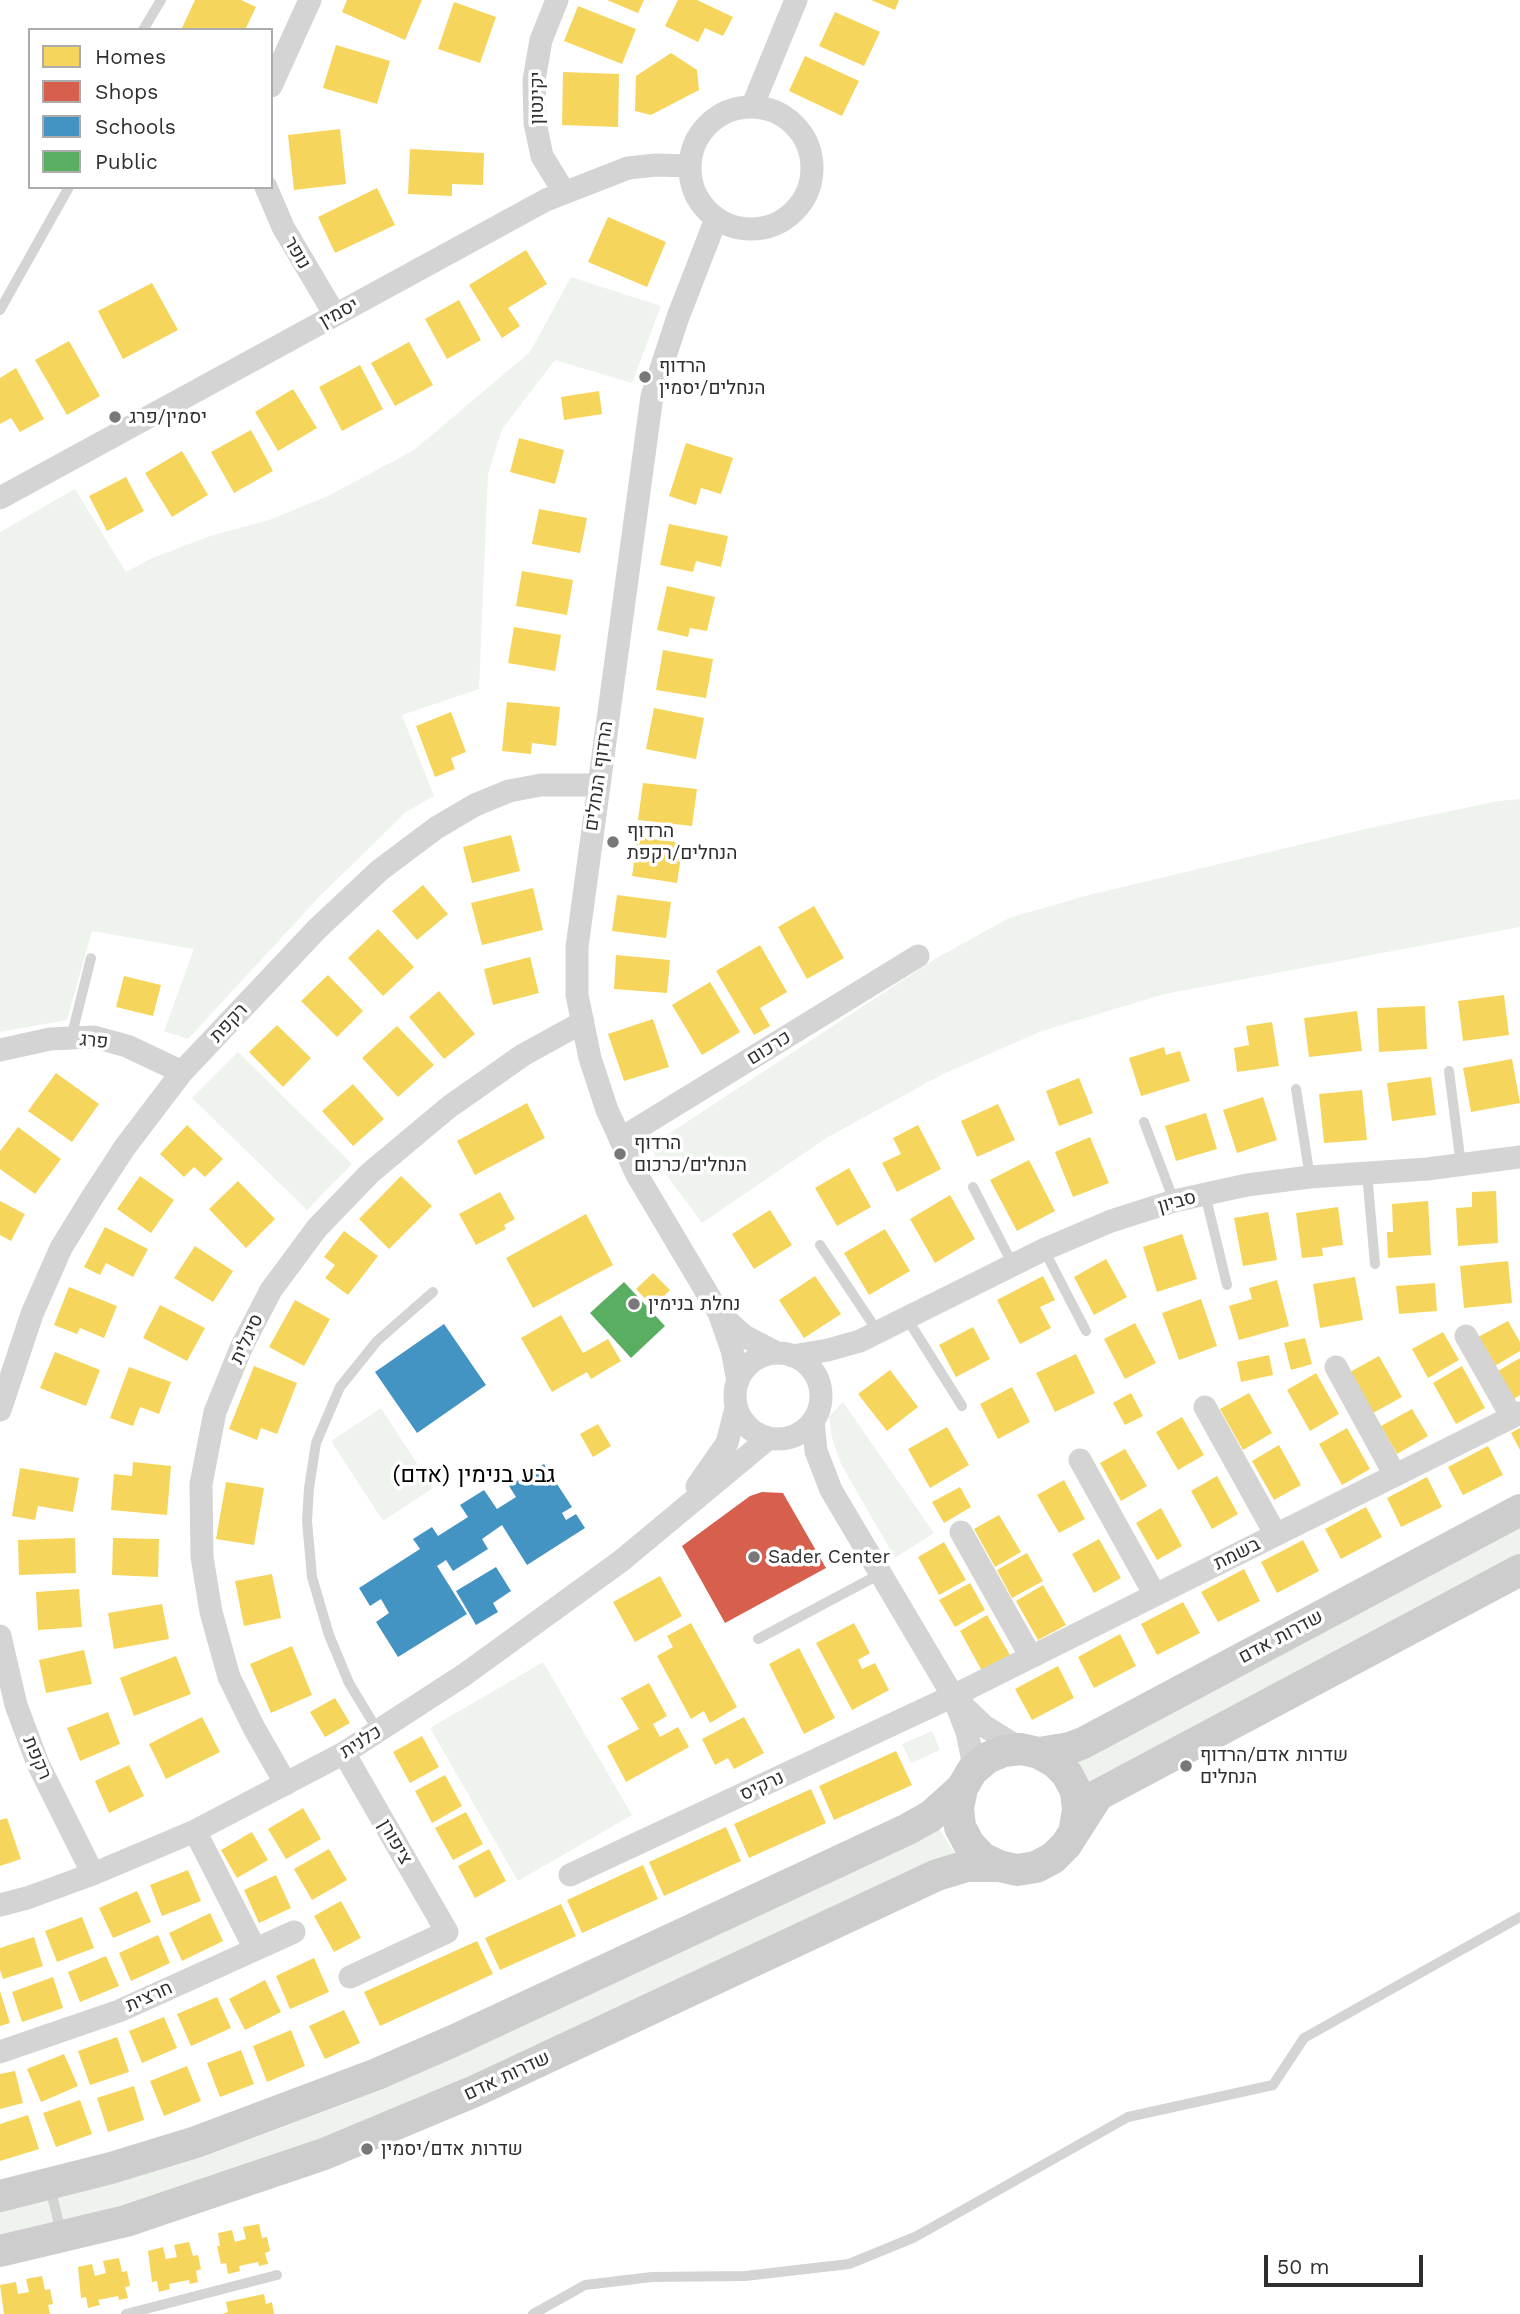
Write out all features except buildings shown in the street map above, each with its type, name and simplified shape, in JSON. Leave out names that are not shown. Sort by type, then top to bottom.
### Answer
[{"type":"street","points":[[273,82],[310,0]]},
{"type":"street","name":"יקינטון","points":[[558,0],[541,40],[534,80],[535,123],[542,156],[564,192]]},
{"type":"street","points":[[752,107],[796,0]]},
{"type":"street","points":[[752,107],[771,110],[789,120],[803,135],[811,154],[812,175],[806,195],[793,212],[776,224],[756,229],[735,227],[716,219],[701,205],[692,187],[689,166],[693,148],[702,131],[715,118],[733,109],[752,107]]},
{"type":"street","name":"יסמין","points":[[0,498],[564,192],[628,167],[689,166]]},
{"type":"street","name":"נופר","points":[[267,189],[283,227],[335,315]]},
{"type":"street","name":"הרדוף הנחלים","points":[[716,219],[678,317],[652,396],[577,947],[578,995],[590,1058],[607,1110],[637,1175],[719,1313],[732,1350],[738,1381]]},
{"type":"street","name":"רקפת","points":[[0,1410],[32,1314],[61,1248],[125,1147],[182,1072],[318,928],[380,870],[436,828],[475,805],[509,791],[541,785],[597,785]]},
{"type":"street","name":"כרכום","points":[[620,1139],[918,956]]},
{"type":"street","name":"סיגלית","points":[[286,1784],[229,1677],[211,1612],[202,1558],[201,1484],[215,1412],[241,1348],[271,1290],[317,1227],[370,1173],[449,1107],[523,1055],[583,1022]]},
{"type":"street","name":"פרג","points":[[0,1050],[50,1039],[94,1037],[127,1046],[182,1072]]},
{"type":"street","name":"סביון","points":[[785,1354],[828,1350],[869,1336],[1043,1250],[1111,1221],[1174,1201],[1247,1185],[1520,1157]]},
{"type":"street","name":"הרדוף הנחלים","points":[[719,1313],[744,1336],[785,1354]]},
{"type":"street","name":"סביון","points":[[820,1388],[836,1362],[869,1336]]},
{"type":"street","points":[[1465,1336],[1516,1415]]},
{"type":"street","points":[[831,1490],[776,1439],[748,1428],[736,1408],[735,1394],[744,1370],[765,1355],[785,1354],[810,1368],[820,1388],[821,1399],[813,1421],[816,1451],[831,1490],[953,1696],[967,1732],[972,1756],[958,1808],[960,1828],[969,1844],[982,1858],[999,1867]]},
{"type":"street","points":[[1336,1367],[1395,1475]]},
{"type":"street","points":[[1205,1407],[1276,1535]]},
{"type":"street","name":"כלנית","points":[[682,1508],[727,1443],[736,1408]]},
{"type":"street","name":"בשמת","points":[[953,1696],[1516,1415]]},
{"type":"street","points":[[776,1439],[795,1436],[813,1421]]},
{"type":"street","name":"כלנית","points":[[0,1905],[93,1874],[195,1831],[344,1753],[464,1675],[588,1585],[682,1508],[776,1439]]},
{"type":"street","points":[[1080,1460],[1155,1595]]},
{"type":"street","name":"שדרות אדם","points":[[0,2196],[111,2168],[196,2142],[391,2068],[908,1829],[931,1816],[987,1758],[1004,1751],[1070,1748],[1083,1743],[1520,1510]]},
{"type":"street","points":[[961,1532],[1031,1657]]},
{"type":"street","name":"שדרות אדם","points":[[0,2251],[126,2221],[336,2149],[475,2091],[937,1875],[967,1866],[1017,1870],[1036,1867],[1053,1858],[1066,1845],[1098,1795],[1520,1570]]},
{"type":"street","name":"רקפת","points":[[0,1636],[16,1705],[38,1764],[93,1874]]},
{"type":"street","points":[[953,1696],[984,1726],[1055,1762],[1067,1774],[1076,1791],[1078,1810],[1075,1828]]},
{"type":"street","name":"נרקיס","points":[[570,1875],[953,1696]]},
{"type":"street","name":"ציפורן","points":[[344,1753],[447,1932],[351,1977]]},
{"type":"street","points":[[195,1831],[255,1949]]},
{"type":"street","name":"חרצית","points":[[0,2052],[119,2011],[295,1932]]},
{"type":"lane","points":[[144,28],[161,0]]},
{"type":"lane","points":[[0,310],[68,189]]},
{"type":"lane","points":[[71,1038],[91,958]]},
{"type":"lane","points":[[1449,1071],[1461,1165]]},
{"type":"lane","points":[[1296,1089],[1310,1177]]},
{"type":"lane","points":[[1143,1122],[1174,1201]]},
{"type":"lane","points":[[1367,1172],[1375,1264]]},
{"type":"lane","points":[[972,1186],[1013,1265]]},
{"type":"lane","points":[[1205,1194],[1227,1285]]},
{"type":"lane","points":[[820,1245],[869,1336]]},
{"type":"lane","points":[[1043,1250],[1086,1331]]},
{"type":"lane","points":[[378,1731],[349,1683],[329,1635],[312,1577],[307,1521],[309,1488],[316,1443],[340,1387],[377,1341],[433,1292]]},
{"type":"lane","points":[[906,1317],[962,1406]]},
{"type":"lane","points":[[758,1639],[880,1574]]},
{"type":"lane","points":[[533,2314],[585,2285],[652,2277],[745,2276],[849,2264],[915,2237],[1128,2117],[1273,2085],[1304,2038],[1520,1917]]},
{"type":"lane","points":[[50,2184],[62,2236]]},
{"type":"lane","points":[[126,2314],[277,2275]]},
{"type":"shaded area","points":[[571,277],[661,306],[632,383],[555,360],[502,429],[488,474],[479,689],[402,715],[434,796],[406,812],[320,896],[188,1039],[164,1031],[194,949],[92,931],[67,1020],[0,1032],[0,532],[75,489],[126,572],[152,558],[213,535],[269,520],[328,496],[414,450],[530,352]]},
{"type":"shaded area","points":[[1520,799],[1520,927],[1165,994],[1042,1031],[943,1074],[828,1137],[702,1223],[663,1170],[650,1146],[935,959],[1009,918],[1085,896],[1374,827],[1498,801]]},
{"type":"shaded area","points":[[238,1052],[352,1164],[307,1210],[192,1098]]},
{"type":"shaded area","points":[[843,1402],[934,1533],[895,1558],[841,1464],[832,1438],[829,1416]]},
{"type":"shaded area","points":[[381,1408],[433,1488],[383,1521],[331,1441]]},
{"type":"shaded area","points":[[1520,1523],[1520,1561],[1092,1789],[1074,1760]]},
{"type":"shaded area","points":[[543,1662],[632,1815],[518,1881],[430,1728]]},
{"type":"shaded area","points":[[932,1731],[940,1750],[911,1763],[902,1744]]},
{"type":"shaded area","points":[[937,1825],[959,1860],[471,2080],[210,2182],[0,2240],[0,2207],[114,2179]]},
{"type":"place","name":"הרדוף הנחלים/יסמין","points":[[645,377]]},
{"type":"place","name":"יסמין/פרג","points":[[115,417]]},
{"type":"place","name":"הרדוף הנחלים/רקפת","points":[[613,842]]},
{"type":"place","name":"הרדוף הנחלים/כרכום","points":[[620,1154]]},
{"type":"place","name":"נחלת בנימין","points":[[634,1304]]},
{"type":"place","name":"Sader Center","points":[[754,1557]]},
{"type":"place","name":"שדרות אדם/הרדוף הנחלים","points":[[1186,1766]]},
{"type":"place","name":"שדרות אדם/יסמין","points":[[367,2149]]},
{"type":"district","name":"גבע בנימין (אדם)","points":[[474,1475]]}]
